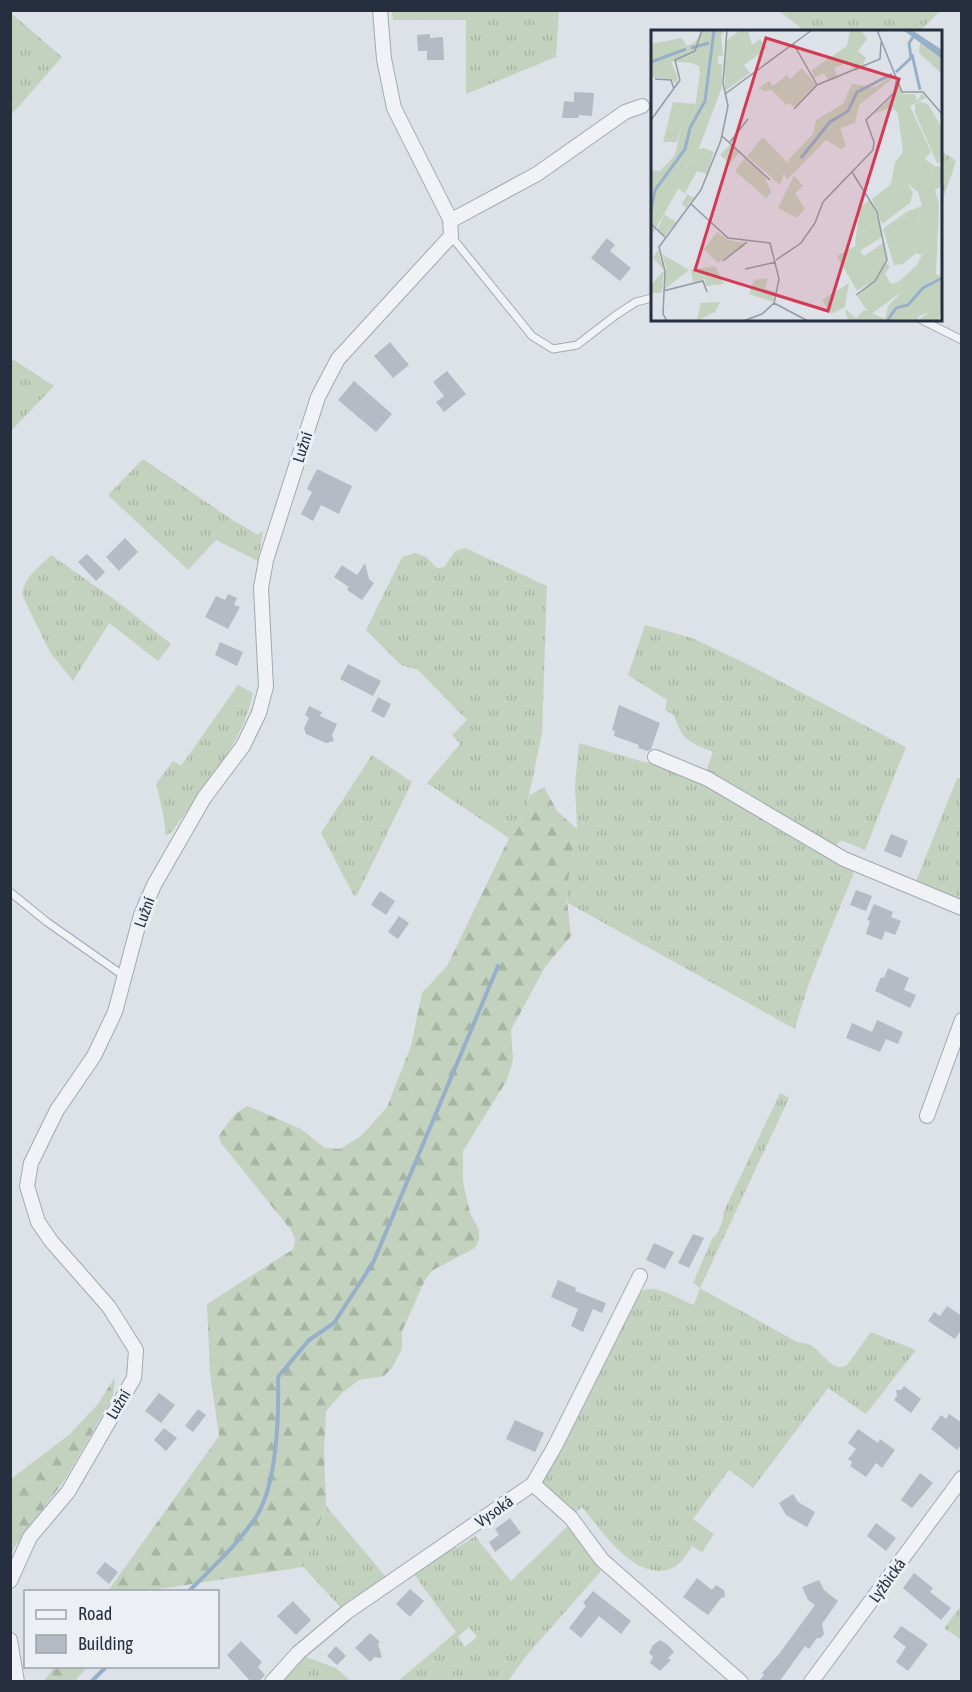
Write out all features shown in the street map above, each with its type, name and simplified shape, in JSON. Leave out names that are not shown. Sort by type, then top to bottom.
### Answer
[{"type":"street","points":[[381,10],[384,58],[394,108],[450,222],[451,236]]},
{"type":"street","points":[[450,222],[537,174],[625,112],[642,106]]},
{"type":"street","name":"Lužní","points":[[10,1581],[30,1537],[68,1492],[134,1378],[136,1350],[109,1307],[51,1241],[38,1222],[27,1186],[31,1163],[57,1110],[94,1056],[115,1012],[141,915],[154,885],[204,798],[243,746],[260,713],[266,687],[261,588],[266,560],[318,397],[338,358],[451,236]]},
{"type":"street","points":[[655,757],[708,779],[844,859],[962,908]]},
{"type":"street","points":[[927,1116],[962,1020]]},
{"type":"street","name":"Vysoká","points":[[272,1682],[298,1653],[347,1612],[533,1484],[555,1446],[640,1276]]},
{"type":"street","name":"Lyžbická","points":[[811,1682],[962,1478]]},
{"type":"street","points":[[533,1484],[571,1518],[602,1560],[741,1682]]},
{"type":"street","points":[[10,1640],[17,1682]]},
{"type":"lane","points":[[451,236],[532,336],[553,349],[576,345],[636,302],[651,298]]},
{"type":"lane","points":[[924,321],[962,340]]},
{"type":"lane","points":[[10,892],[47,922],[124,976]]},
{"type":"green space","points":[[392,11],[559,11],[556,57],[466,94],[466,20],[393,20]]},
{"type":"green space","points":[[779,11],[940,11],[921,30],[804,30]]},
{"type":"green space","points":[[11,13],[62,57],[11,115]]},
{"type":"green space","points":[[942,152],[956,162],[942,201]]},
{"type":"green space","points":[[11,358],[54,386],[10,431]]},
{"type":"green space","points":[[143,459],[258,535],[263,530],[258,561],[216,540],[188,570],[108,495]]},
{"type":"green space","points":[[465,548],[547,586],[542,733],[526,810],[521,822],[509,838],[427,783],[460,744],[452,735],[467,720],[418,670],[401,665],[366,630],[402,557],[415,553],[426,557],[437,568],[444,567],[455,551]]},
{"type":"green space","points":[[51,555],[122,605],[171,644],[158,661],[109,623],[73,681],[50,652],[23,597],[28,579]]},
{"type":"green space","points":[[645,625],[692,638],[906,747],[865,850],[841,840],[836,845],[830,843],[705,774],[713,752],[693,743],[684,735],[674,715],[665,710],[667,700],[628,675]]},
{"type":"green space","points":[[238,685],[253,693],[240,730],[220,766],[172,832],[166,835],[156,784],[173,761],[181,766]]},
{"type":"green space","points":[[579,743],[653,763],[703,782],[856,868],[815,968],[795,1029],[568,903],[566,892],[577,829],[575,785]]},
{"type":"green space","points":[[372,755],[412,782],[357,895],[354,896],[321,833]]},
{"type":"green space","points":[[957,778],[961,778],[961,901],[915,884]]},
{"type":"green space","points":[[544,787],[557,811],[577,829],[566,892],[571,936],[545,967],[511,1030],[513,1060],[507,1080],[463,1151],[463,1182],[470,1213],[479,1230],[479,1239],[475,1248],[433,1270],[426,1278],[402,1331],[402,1349],[392,1368],[384,1376],[359,1380],[341,1394],[326,1411],[324,1451],[326,1506],[303,1567],[153,1590],[109,1590],[219,1436],[210,1373],[207,1304],[292,1250],[295,1245],[291,1230],[221,1143],[219,1136],[235,1115],[248,1106],[301,1129],[325,1148],[340,1149],[361,1136],[387,1107],[411,1046],[422,993],[447,966],[509,838],[521,822],[530,795]]},
{"type":"green space","points":[[780,1093],[789,1098],[700,1288],[693,1283]]},
{"type":"green space","points":[[700,1288],[797,1342],[810,1345],[836,1366],[846,1366],[871,1332],[916,1350],[866,1414],[828,1388],[753,1488],[729,1470],[693,1519],[714,1534],[702,1552],[692,1546],[674,1567],[660,1571],[647,1569],[622,1553],[582,1507],[574,1514],[540,1481],[639,1293],[645,1290],[659,1290],[694,1305]]},
{"type":"green space","points":[[115,1377],[113,1397],[66,1478],[11,1555],[11,1479],[70,1434],[98,1404]]},
{"type":"green space","points":[[326,1506],[386,1577],[343,1610],[303,1567]]},
{"type":"green space","points":[[568,1526],[601,1571],[527,1655],[508,1681],[397,1682],[456,1632],[413,1573],[452,1544],[457,1548],[475,1536],[511,1581]],"holes":[[[469,1627],[477,1637],[465,1647],[458,1637]]]},
{"type":"green space","points":[[961,1606],[961,1640],[944,1628]]},
{"type":"green space","points":[[303,1656],[336,1668],[350,1681],[280,1682]]},
{"type":"green space","points":[[53,1668],[86,1668],[75,1681],[44,1681]]},
{"type":"building","points":[[430,34],[430,38],[443,37],[444,60],[427,60],[427,51],[418,51],[417,35]]},
{"type":"building","points":[[574,92],[594,93],[592,116],[579,115],[578,118],[562,118],[564,101],[574,102]]},
{"type":"building","points":[[607,238],[615,245],[610,251],[631,268],[620,281],[591,258]]},
{"type":"building","points":[[390,342],[409,365],[393,378],[374,356]]},
{"type":"building","points":[[447,371],[466,394],[444,412],[436,402],[444,396],[433,382]]},
{"type":"building","points":[[354,381],[392,414],[376,432],[338,400]]},
{"type":"building","points":[[317,469],[352,486],[339,514],[321,505],[313,521],[301,514],[312,492],[307,489]]},
{"type":"building","points":[[125,538],[138,552],[119,571],[106,557]]},
{"type":"building","points":[[87,554],[105,572],[96,581],[78,562]]},
{"type":"building","points":[[365,563],[369,579],[374,583],[362,600],[334,577],[342,565],[357,575]]},
{"type":"building","points":[[228,594],[237,598],[234,605],[240,607],[228,629],[205,617],[216,596],[225,600]]},
{"type":"building","points":[[220,642],[243,652],[237,666],[215,655]]},
{"type":"building","points":[[348,664],[381,681],[373,696],[340,679]]},
{"type":"building","points":[[378,697],[391,704],[384,718],[371,711]]},
{"type":"building","points":[[619,705],[660,723],[651,749],[648,751],[638,748],[639,745],[614,736],[615,731],[612,730]]},
{"type":"building","points":[[309,706],[322,712],[320,716],[337,724],[332,735],[334,741],[326,743],[306,734],[304,728],[309,718],[305,715]]},
{"type":"building","points":[[891,834],[908,841],[901,858],[884,851]]},
{"type":"building","points":[[856,890],[872,896],[866,911],[850,905]]},
{"type":"building","points":[[380,891],[395,901],[386,915],[371,905]]},
{"type":"building","points":[[874,904],[893,912],[891,917],[901,921],[895,935],[885,931],[882,940],[866,934],[870,921],[867,920]]},
{"type":"building","points":[[399,916],[409,923],[398,939],[388,932]]},
{"type":"building","points":[[888,968],[909,978],[904,990],[916,995],[910,1008],[875,991]]},
{"type":"building","points":[[877,1020],[903,1032],[898,1044],[886,1039],[880,1052],[846,1038],[852,1023],[872,1032]]},
{"type":"building","points":[[693,1234],[704,1238],[689,1268],[678,1263]]},
{"type":"building","points":[[654,1243],[674,1252],[665,1269],[646,1260]]},
{"type":"building","points":[[558,1280],[576,1288],[575,1291],[606,1303],[602,1313],[593,1309],[583,1332],[571,1326],[578,1309],[551,1297]]},
{"type":"building","points":[[947,1306],[962,1316],[962,1329],[955,1339],[928,1321],[934,1312],[940,1316]]},
{"type":"building","points":[[904,1386],[921,1399],[911,1413],[894,1400],[897,1396],[896,1390],[901,1390]]},
{"type":"building","points":[[159,1393],[175,1405],[161,1423],[145,1411]]},
{"type":"building","points":[[198,1409],[206,1415],[193,1432],[185,1426]]},
{"type":"building","points":[[949,1414],[962,1423],[962,1444],[957,1450],[931,1429],[941,1415],[946,1419]]},
{"type":"building","points":[[515,1420],[544,1433],[535,1452],[506,1439]]},
{"type":"building","points":[[164,1428],[177,1438],[166,1451],[154,1440]]},
{"type":"building","points":[[858,1429],[878,1443],[880,1439],[895,1450],[882,1468],[876,1463],[866,1477],[850,1466],[852,1462],[848,1459],[856,1449],[848,1443]]},
{"type":"building","points":[[920,1473],[933,1483],[912,1508],[901,1500]]},
{"type":"building","points":[[793,1494],[798,1502],[815,1512],[807,1527],[786,1515],[779,1503]]},
{"type":"building","points":[[510,1518],[521,1533],[495,1552],[489,1542],[499,1535],[495,1529]]},
{"type":"building","points":[[876,1523],[896,1538],[886,1551],[867,1536]]},
{"type":"building","points":[[105,1562],[118,1572],[109,1584],[96,1573]]},
{"type":"building","points":[[914,1573],[933,1588],[930,1592],[951,1608],[941,1620],[903,1588]]},
{"type":"building","points":[[697,1578],[712,1590],[716,1585],[724,1590],[725,1597],[721,1598],[708,1615],[683,1597]]},
{"type":"building","points":[[819,1580],[824,1590],[838,1601],[822,1624],[824,1634],[821,1638],[817,1638],[809,1649],[805,1646],[779,1682],[758,1682],[764,1675],[762,1673],[815,1605],[808,1600],[802,1587]]},
{"type":"building","points":[[410,1589],[424,1601],[410,1617],[396,1604]]},
{"type":"building","points":[[593,1591],[631,1621],[621,1634],[599,1616],[581,1638],[569,1628],[586,1606],[583,1603]]},
{"type":"building","points":[[293,1601],[311,1620],[296,1635],[277,1616]]},
{"type":"building","points":[[901,1626],[928,1644],[908,1671],[896,1662],[906,1647],[893,1637]]},
{"type":"building","points":[[370,1633],[380,1642],[378,1644],[382,1658],[375,1657],[370,1662],[355,1648]]},
{"type":"building","points":[[660,1640],[674,1652],[668,1658],[671,1660],[660,1671],[650,1663],[653,1657],[649,1653],[653,1645]]},
{"type":"building","points":[[241,1641],[262,1662],[258,1667],[265,1675],[258,1682],[251,1682],[227,1655]]},
{"type":"building","points":[[336,1646],[346,1656],[337,1665],[327,1656]]},
{"type":"waterway","points":[[190,1590],[241,1537],[263,1503],[275,1449],[278,1377],[309,1340],[334,1323],[373,1263],[498,966]]},
{"type":"waterway","points":[[91,1682],[105,1668]]}]
